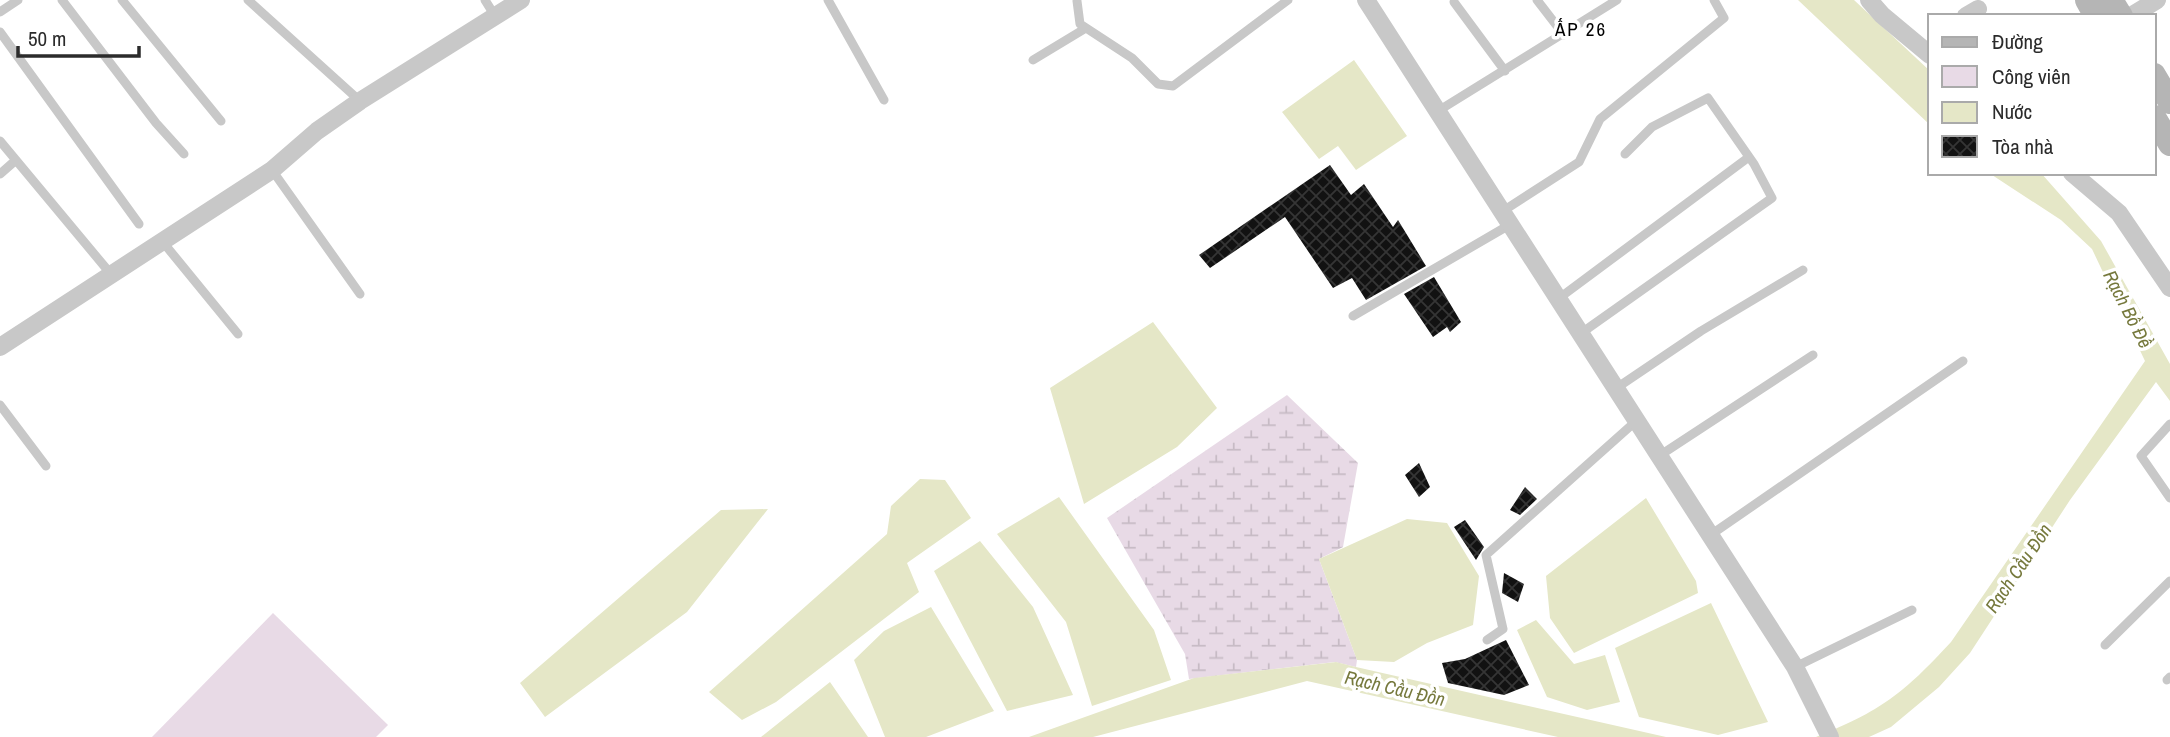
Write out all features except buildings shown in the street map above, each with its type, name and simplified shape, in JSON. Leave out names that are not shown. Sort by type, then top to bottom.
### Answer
[{"type":"main road","points":[[2156,78],[2170,102]]},
{"type":"main road","points":[[2156,120],[2170,144]]},
{"type":"street","points":[[0,347],[272,170],[317,131],[360,101],[521,0]]},
{"type":"street","points":[[1366,0],[1795,667],[1826,730]]},
{"type":"street","points":[[1869,0],[1882,15],[1927,46]]},
{"type":"street","points":[[2135,14],[2157,0]]},
{"type":"street","points":[[2073,175],[2119,213],[2170,288]]},
{"type":"lane","points":[[0,12],[18,0]]},
{"type":"lane","points":[[62,0],[156,123],[184,154]]},
{"type":"lane","points":[[122,0],[222,121]]},
{"type":"lane","points":[[248,0],[360,101]]},
{"type":"lane","points":[[485,0],[495,16]]},
{"type":"lane","points":[[828,0],[884,100]]},
{"type":"lane","points":[[1077,1],[1080,24],[1132,58],[1158,84],[1173,86],[1288,0]]},
{"type":"lane","points":[[1537,0],[1564,35]]},
{"type":"lane","points":[[1438,111],[1617,0]]},
{"type":"lane","points":[[1353,316],[1507,218],[1579,162],[1600,119],[1724,18],[1714,0]]},
{"type":"lane","points":[[1454,2],[1505,71]]},
{"type":"lane","points":[[1033,60],[1086,28]]},
{"type":"lane","points":[[0,32],[139,224]]},
{"type":"lane","points":[[1580,334],[1772,198],[1749,157],[1708,98],[1652,127],[1625,154]]},
{"type":"lane","points":[[0,141],[110,273]]},
{"type":"lane","points":[[1558,299],[1749,157]]},
{"type":"lane","points":[[0,174],[16,160]]},
{"type":"lane","points":[[272,170],[360,294]]},
{"type":"lane","points":[[161,240],[238,334]]},
{"type":"lane","points":[[1615,389],[1701,331],[1802,270]]},
{"type":"lane","points":[[1658,457],[1813,355]]},
{"type":"lane","points":[[1709,536],[1963,361]]},
{"type":"lane","points":[[0,405],[46,466]]},
{"type":"lane","points":[[1487,640],[1503,629],[1486,555],[1635,422]]},
{"type":"lane","points":[[2170,424],[2141,456],[2170,498]]},
{"type":"lane","points":[[2105,645],[2170,581]]},
{"type":"lane","points":[[1795,667],[1912,610]]},
{"type":"green space","points":[[1287,395],[1358,463],[1343,547],[1319,559],[1357,660],[1356,667],[1335,662],[1189,679],[1185,654],[1107,518]]},
{"type":"green space","points":[[273,613],[388,725],[376,737],[152,737]]},
{"type":"water","points":[[1798,0],[1854,0],[1928,69],[1928,123]]},
{"type":"water","points":[[1354,60],[1407,136],[1356,170],[1338,146],[1319,159],[1282,112]]},
{"type":"water","points":[[1992,175],[2043,175],[2101,241],[2170,364],[2170,401],[2156,382],[2070,500],[1970,653],[1939,687],[1891,727],[1869,737],[1816,737],[1858,718],[1890,699],[1919,675],[1951,642],[2145,361],[2092,249],[2061,220]]},
{"type":"water","points":[[1153,322],[1217,408],[1177,447],[1084,504],[1050,388]]},
{"type":"water","points":[[920,479],[945,480],[971,518],[907,563],[919,592],[776,702],[742,720],[709,692],[887,534],[891,506]]},
{"type":"water","points":[[1059,497],[1154,630],[1171,680],[1092,706],[1066,622],[997,534]]},
{"type":"water","points":[[1646,498],[1696,581],[1698,593],[1574,653],[1550,618],[1546,576]]},
{"type":"water","points":[[768,509],[687,612],[545,717],[520,683],[721,510]]},
{"type":"water","points":[[1407,519],[1447,523],[1479,576],[1473,625],[1427,643],[1394,662],[1357,660],[1319,559]]},
{"type":"water","points":[[980,541],[1033,607],[1073,695],[1007,711],[934,571]]},
{"type":"water","points":[[1711,603],[1768,722],[1718,735],[1639,717],[1615,648]]},
{"type":"water","points":[[931,607],[994,711],[926,737],[885,737],[854,660],[884,631]]},
{"type":"water","points":[[1536,620],[1574,664],[1605,655],[1620,702],[1587,710],[1547,697],[1517,630]]},
{"type":"water","name":"Rạch Cầu Đồn","points":[[1336,662],[1666,737],[1558,737],[1307,681],[1093,737],[1029,737],[1194,678]]},
{"type":"water","points":[[830,682],[868,737],[761,737]]},
{"type":"district","name":"ẤP 26","points":[[1581,29]]},
{"type":"water label","name":"Rạch Bồ Đề","points":[[2128,309]]}]
